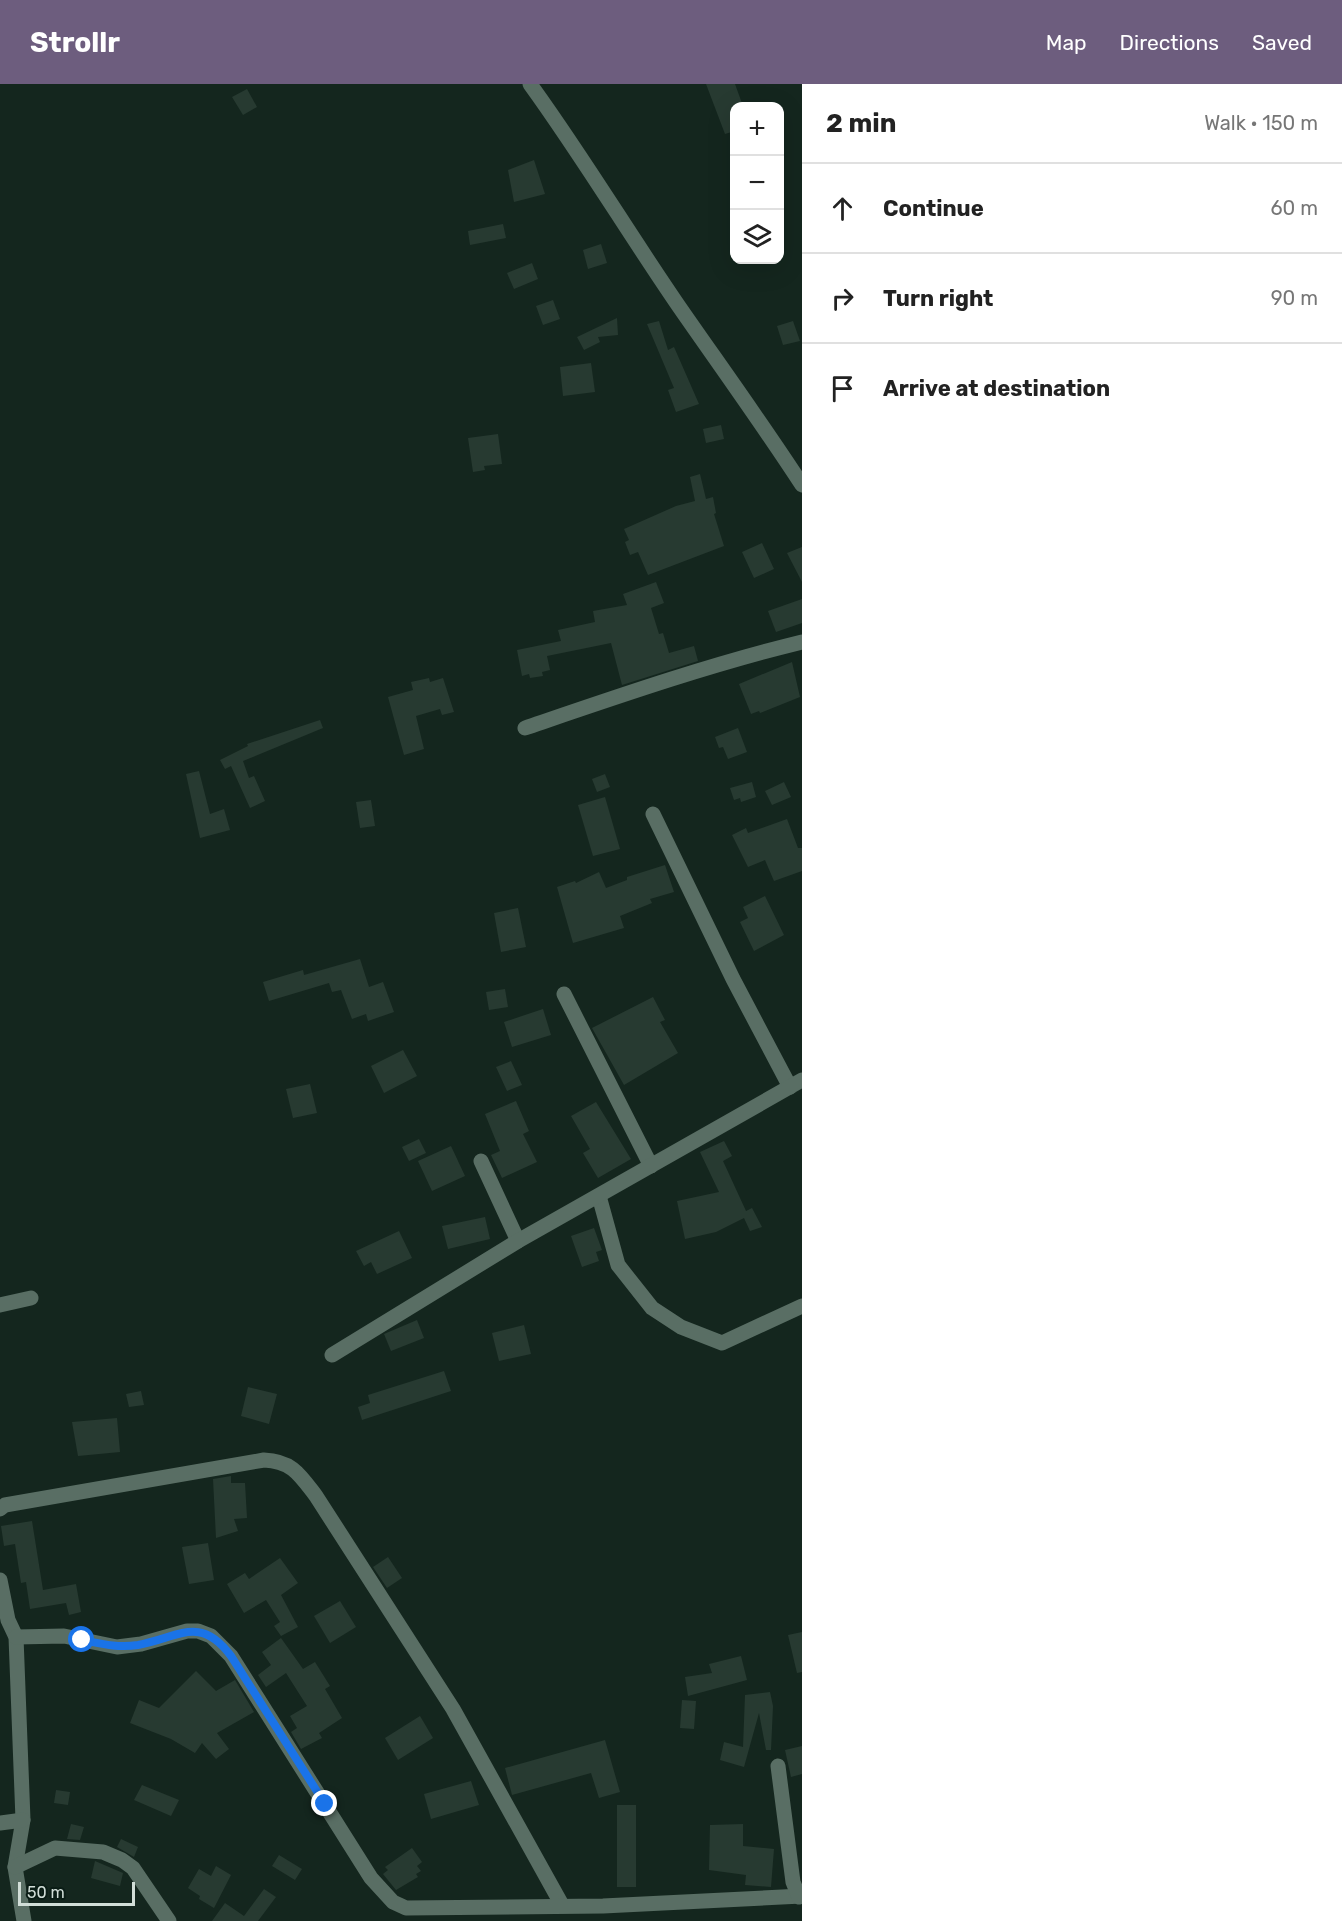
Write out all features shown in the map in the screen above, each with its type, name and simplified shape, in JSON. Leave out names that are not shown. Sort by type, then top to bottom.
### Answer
[{"type":"street","points":[[530,84],[575,146],[680,308],[744,396],[802,485]]},
{"type":"street","points":[[525,728],[753,654],[802,642]]},
{"type":"street","points":[[332,1355],[518,1241],[796,1083],[653,814]]},
{"type":"street","points":[[564,994],[651,1166]]},
{"type":"street","points":[[481,1161],[518,1241]]},
{"type":"street","points":[[599,1196],[618,1265],[652,1308],[681,1327],[722,1343],[802,1306]]},
{"type":"street","points":[[0,1305],[31,1298]]},
{"type":"street","points":[[1,1508],[264,1460],[281,1460],[292,1468],[316,1496],[453,1709],[562,1905]]},
{"type":"street","points":[[0,1580],[8,1620],[16,1637],[23,1820],[15,1868],[24,1921]]},
{"type":"street","points":[[16,1637],[64,1636],[117,1647],[141,1644],[187,1631],[211,1636],[231,1656],[371,1878],[393,1902],[406,1908],[562,1905],[603,1914],[800,1897],[793,1882],[778,1766]]},
{"type":"street","points":[[0,1823],[23,1820]]},
{"type":"street","points":[[15,1868],[55,1848],[103,1852],[122,1860],[133,1868],[169,1921]]},
{"type":"building","points":[[706,84],[735,84],[742,102],[730,102],[730,132],[725,134]]},
{"type":"building","points":[[247,89],[257,107],[243,115],[232,97]]},
{"type":"building","points":[[534,160],[545,194],[514,202],[508,170]]},
{"type":"building","points":[[503,224],[506,238],[470,245],[468,231]]},
{"type":"building","points":[[601,244],[607,263],[588,269],[583,250]]},
{"type":"building","points":[[532,263],[538,279],[514,289],[507,273]]},
{"type":"building","points":[[553,300],[560,319],[543,325],[536,306]]},
{"type":"building","points":[[617,318],[618,335],[598,337],[600,342],[584,350],[577,337]]},
{"type":"building","points":[[659,321],[668,350],[674,347],[699,404],[676,412],[668,390],[674,388],[647,324]]},
{"type":"building","points":[[793,321],[800,341],[783,345],[777,326]]},
{"type":"building","points":[[591,363],[595,392],[563,396],[560,367]]},
{"type":"building","points":[[721,425],[724,439],[706,443],[703,429]]},
{"type":"building","points":[[498,434],[502,464],[484,466],[485,470],[473,472],[468,438]]},
{"type":"building","points":[[700,474],[706,499],[713,497],[716,513],[714,514],[724,546],[648,575],[638,552],[630,555],[625,542],[629,540],[624,529],[676,506],[695,501],[690,477]]},
{"type":"building","points":[[762,543],[774,569],[754,578],[742,552]]},
{"type":"building","points":[[802,547],[802,582],[787,553]]},
{"type":"building","points":[[656,582],[664,603],[651,608],[659,634],[663,633],[669,653],[694,646],[698,661],[622,685],[611,643],[547,656],[550,670],[542,672],[543,676],[530,678],[529,674],[522,676],[517,650],[561,641],[558,630],[595,622],[593,611],[627,605],[623,594]]},
{"type":"building","points":[[802,599],[802,623],[776,632],[768,611]]},
{"type":"building","points":[[792,662],[800,697],[760,713],[759,711],[751,714],[739,684]]},
{"type":"building","points":[[429,678],[430,682],[443,678],[454,712],[442,715],[440,709],[416,716],[424,749],[404,755],[388,697],[413,690],[411,682]]},
{"type":"building","points":[[320,720],[323,728],[243,761],[249,778],[254,776],[265,801],[250,808],[231,766],[225,769],[220,760],[248,746],[247,744]]},
{"type":"building","points":[[738,728],[747,752],[728,759],[723,747],[719,748],[715,737]]},
{"type":"building","points":[[199,771],[210,814],[224,809],[230,830],[200,838],[186,774]]},
{"type":"building","points":[[605,774],[610,787],[597,792],[592,779]]},
{"type":"building","points":[[752,782],[756,797],[741,802],[740,798],[734,800],[730,788]]},
{"type":"building","points":[[784,782],[791,797],[772,805],[765,791]]},
{"type":"building","points":[[605,797],[620,849],[593,856],[578,805]]},
{"type":"building","points":[[371,800],[375,826],[360,828],[356,802]]},
{"type":"building","points":[[787,819],[798,848],[802,848],[802,871],[774,881],[765,860],[748,867],[732,835],[746,828],[748,833]]},
{"type":"building","points":[[665,865],[674,892],[650,899],[652,903],[620,916],[624,928],[573,943],[557,887],[575,881],[576,883],[599,872],[606,888],[627,880],[627,877]]},
{"type":"building","points":[[765,896],[784,935],[754,951],[740,922],[748,918],[743,907]]},
{"type":"building","points":[[518,908],[526,947],[501,952],[494,913]]},
{"type":"building","points":[[360,959],[369,987],[383,982],[394,1012],[368,1021],[366,1014],[352,1019],[341,990],[332,992],[329,983],[269,1001],[263,982],[303,970],[304,975]]},
{"type":"building","points":[[505,989],[508,1007],[489,1010],[486,992]]},
{"type":"building","points":[[653,997],[665,1020],[660,1022],[678,1053],[624,1085],[592,1028]]},
{"type":"building","points":[[543,1009],[551,1035],[512,1047],[504,1022]]},
{"type":"building","points":[[403,1050],[417,1076],[384,1093],[371,1066]]},
{"type":"building","points":[[511,1061],[522,1085],[507,1091],[496,1067]]},
{"type":"building","points":[[310,1084],[317,1113],[293,1118],[286,1089]]},
{"type":"building","points":[[516,1101],[529,1131],[523,1134],[537,1162],[502,1178],[491,1155],[500,1151],[485,1114]]},
{"type":"building","points":[[596,1102],[631,1159],[598,1178],[583,1153],[590,1149],[571,1116]]},
{"type":"building","points":[[419,1139],[426,1153],[409,1161],[402,1147]]},
{"type":"building","points":[[724,1141],[732,1156],[723,1161],[746,1211],[752,1208],[762,1227],[750,1231],[744,1218],[716,1232],[685,1239],[677,1201],[719,1192],[700,1152]]},
{"type":"building","points":[[451,1146],[465,1176],[432,1191],[418,1161]]},
{"type":"building","points":[[485,1217],[490,1239],[448,1249],[442,1226]]},
{"type":"building","points":[[594,1228],[602,1250],[596,1252],[599,1261],[582,1267],[571,1236]]},
{"type":"building","points":[[399,1231],[412,1258],[377,1274],[371,1262],[364,1266],[356,1251]]},
{"type":"building","points":[[417,1320],[424,1338],[391,1351],[384,1334]]},
{"type":"building","points":[[524,1325],[531,1354],[499,1361],[492,1333]]},
{"type":"building","points":[[444,1371],[451,1391],[362,1420],[358,1407],[370,1403],[368,1395]]},
{"type":"building","points":[[248,1387],[277,1394],[269,1424],[241,1416]]},
{"type":"building","points":[[141,1391],[144,1405],[129,1407],[126,1394]]},
{"type":"building","points":[[117,1418],[120,1452],[78,1456],[72,1422]]},
{"type":"building","points":[[231,1476],[231,1483],[245,1483],[247,1518],[234,1519],[238,1531],[216,1538],[213,1479]]},
{"type":"building","points":[[32,1521],[43,1590],[76,1584],[81,1612],[69,1615],[66,1603],[30,1609],[26,1582],[21,1583],[15,1544],[4,1546],[1,1526]]},
{"type":"building","points":[[208,1543],[214,1580],[189,1584],[182,1547]]},
{"type":"building","points":[[388,1557],[402,1578],[387,1588],[373,1567]]},
{"type":"building","points":[[280,1558],[298,1583],[281,1595],[298,1627],[281,1636],[274,1626],[280,1622],[266,1600],[244,1613],[227,1584],[245,1573],[249,1579]]},
{"type":"building","points":[[340,1601],[356,1627],[330,1643],[314,1616]]},
{"type":"building","points":[[802,1632],[802,1672],[797,1673],[788,1635]]},
{"type":"building","points":[[281,1638],[303,1669],[315,1662],[330,1686],[325,1689],[342,1718],[319,1733],[322,1738],[301,1749],[291,1732],[297,1728],[290,1716],[307,1706],[286,1673],[266,1687],[258,1675],[271,1665],[262,1652]]},
{"type":"building","points":[[741,1656],[747,1680],[688,1696],[685,1677],[712,1673],[709,1664]]},
{"type":"building","points":[[196,1671],[216,1691],[235,1680],[254,1712],[217,1733],[229,1749],[216,1759],[202,1743],[195,1753],[171,1739],[130,1723],[139,1700],[159,1708]]},
{"type":"building","points":[[770,1692],[773,1706],[771,1750],[766,1750],[759,1713],[744,1767],[720,1760],[724,1742],[743,1747],[745,1695]]},
{"type":"building","points":[[682,1700],[696,1701],[694,1729],[680,1728]]},
{"type":"building","points":[[420,1716],[433,1738],[398,1760],[385,1738]]},
{"type":"building","points":[[605,1740],[620,1792],[599,1798],[591,1773],[512,1795],[505,1768]]},
{"type":"building","points":[[802,1746],[802,1774],[791,1777],[785,1750]]},
{"type":"building","points":[[471,1781],[479,1805],[431,1819],[424,1794]]},
{"type":"building","points":[[142,1785],[179,1800],[171,1816],[134,1800]]},
{"type":"building","points":[[56,1790],[70,1792],[68,1805],[54,1803]]},
{"type":"building","points":[[617,1805],[636,1805],[636,1887],[617,1887]]},
{"type":"building","points":[[71,1824],[84,1827],[80,1840],[67,1839]]},
{"type":"building","points":[[743,1824],[743,1846],[774,1849],[771,1887],[745,1885],[746,1875],[709,1870],[710,1825]]},
{"type":"building","points":[[121,1839],[138,1847],[134,1857],[117,1847]]},
{"type":"building","points":[[412,1848],[422,1862],[417,1866],[421,1871],[416,1874],[418,1877],[396,1890],[383,1874],[388,1870],[385,1867]]},
{"type":"building","points":[[279,1855],[302,1869],[295,1880],[272,1866]]},
{"type":"building","points":[[95,1861],[123,1873],[120,1886],[91,1878]]},
{"type":"building","points":[[216,1866],[231,1875],[214,1908],[199,1899],[200,1896],[188,1888],[199,1869],[211,1876]]},
{"type":"building","points":[[264,1889],[276,1897],[258,1921],[212,1921],[225,1903],[244,1916]]},
{"type":"route","points":[[82,1640],[117,1647],[141,1644],[187,1631],[198,1631],[211,1636],[231,1656],[325,1804]]}]
